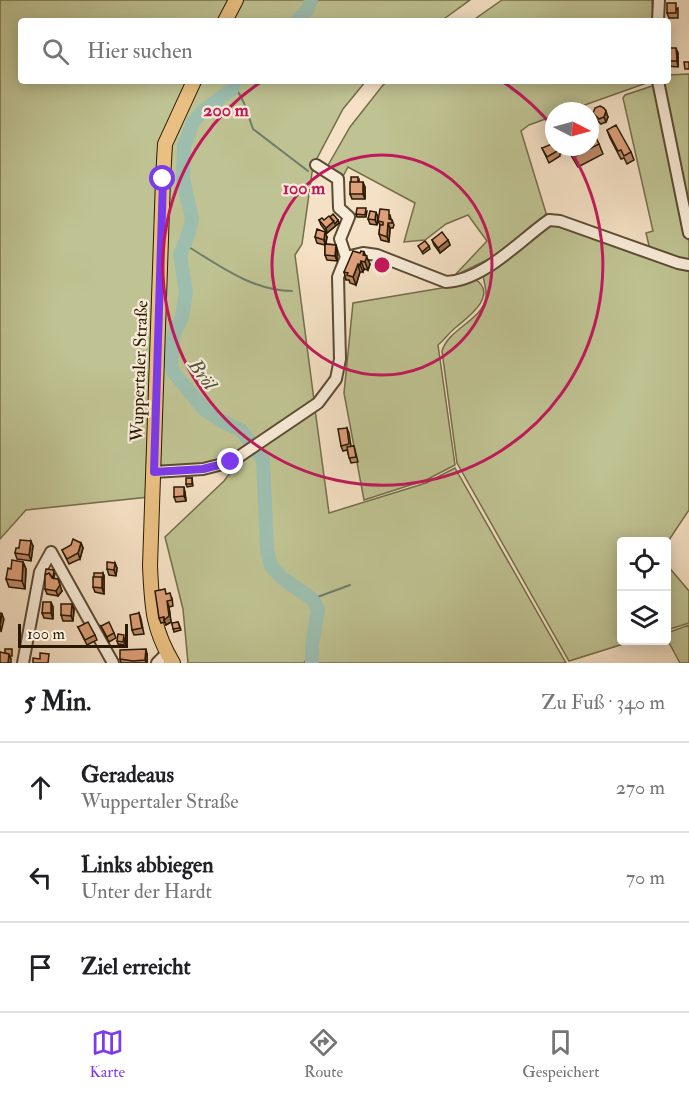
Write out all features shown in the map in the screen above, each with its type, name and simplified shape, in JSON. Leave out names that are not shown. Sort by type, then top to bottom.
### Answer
[{"type":"main road","points":[[227,18],[236,0]]},
{"type":"main road","name":"Wuppertaler Straße","points":[[166,660],[156,632],[150,566],[165,144],[193,84]]},
{"type":"street","points":[[658,0],[658,18]]},
{"type":"street","points":[[659,84],[689,233]]},
{"type":"street","points":[[154,472],[203,469],[231,462],[318,403],[336,379],[340,359],[338,277],[346,257],[340,239],[349,217],[339,208],[338,178],[316,165]]},
{"type":"street","points":[[346,257],[363,253],[377,255],[446,282],[457,282],[479,273],[496,262],[549,220],[560,221],[689,265]]},
{"type":"street","points":[[24,663],[39,572],[51,552],[113,663]]},
{"type":"green space","points":[[0,0],[233,0],[222,18],[18,18],[18,84],[187,84],[160,142],[149,497],[26,510],[0,539]]},
{"type":"green space","points":[[241,0],[470,0],[445,18],[232,18]]},
{"type":"green space","points":[[502,0],[652,0],[653,18],[476,18]]},
{"type":"green space","points":[[689,74],[689,225],[662,84],[671,84],[671,75]]},
{"type":"green space","points":[[199,84],[364,84],[343,109],[313,166],[302,244],[295,255],[314,400],[232,457],[199,466],[164,467],[159,463],[170,146]]},
{"type":"green space","points":[[384,84],[644,84],[593,102],[545,102],[545,119],[529,125],[521,131],[546,213],[544,218],[493,257],[454,276],[487,241],[468,215],[446,224],[425,240],[404,242],[415,203],[348,167],[341,180],[327,167],[350,127]]},
{"type":"green space","points":[[652,86],[658,89],[689,242],[689,262],[650,250],[646,233],[653,231],[623,98],[625,95]]},
{"type":"green space","points":[[549,224],[689,268],[689,510],[671,537],[617,537],[617,645],[620,645],[569,661],[457,463],[442,351],[451,336],[473,318],[484,305],[486,294],[483,273]]},
{"type":"green space","points":[[475,279],[482,285],[483,299],[473,312],[438,345],[455,465],[426,480],[364,500],[344,393],[353,303],[442,288]]},
{"type":"green space","points":[[315,409],[329,513],[426,483],[455,468],[566,663],[188,663],[183,609],[165,537],[224,481],[240,460]]},
{"type":"green space","points":[[671,570],[689,591],[689,623],[671,629]]},
{"type":"green space","points":[[689,625],[689,663],[680,663],[670,645],[671,632]]},
{"type":"building","points":[[667,3],[676,3],[676,13],[667,13]]},
{"type":"building","points":[[671,48],[676,48],[677,61],[671,61]]},
{"type":"building","points":[[684,62],[689,62],[689,69],[685,69]]},
{"type":"building","points":[[599,106],[606,111],[604,117],[599,119]]},
{"type":"building","points":[[616,125],[631,152],[624,156],[621,150],[618,151],[607,130]]},
{"type":"building","points":[[351,177],[358,177],[358,182],[351,182]]},
{"type":"building","points":[[350,182],[363,182],[363,194],[350,194]]},
{"type":"building","points":[[357,208],[366,208],[365,215],[356,214]]},
{"type":"building","points":[[380,209],[389,210],[389,219],[392,220],[392,223],[388,223],[387,237],[379,234],[380,225],[383,225],[383,222],[378,221]]},
{"type":"building","points":[[370,211],[376,212],[375,220],[368,219]]},
{"type":"building","points":[[333,214],[338,220],[335,224],[330,217]]},
{"type":"building","points":[[329,216],[334,221],[326,228],[319,220],[322,218],[324,220]]},
{"type":"building","points":[[317,229],[325,232],[324,240],[315,237]]},
{"type":"building","points":[[442,232],[448,240],[438,248],[432,240]]},
{"type":"building","points":[[425,241],[429,246],[422,252],[418,246]]},
{"type":"building","points":[[325,244],[336,245],[335,256],[325,255]]},
{"type":"building","points":[[353,251],[364,252],[363,255],[367,256],[365,262],[361,261],[360,265],[358,264],[353,277],[344,272]]},
{"type":"building","points":[[347,428],[349,444],[341,446],[338,429]]},
{"type":"building","points":[[354,446],[356,457],[349,458],[347,447]]},
{"type":"building","points":[[186,478],[192,478],[192,484],[186,484]]},
{"type":"building","points":[[174,487],[184,487],[184,496],[174,497]]},
{"type":"building","points":[[73,539],[81,543],[78,553],[67,559],[62,550],[71,545]]},
{"type":"building","points":[[20,540],[31,541],[29,555],[15,553],[16,548],[19,548]]},
{"type":"building","points":[[12,560],[23,562],[22,581],[6,579]]},
{"type":"building","points":[[107,562],[115,563],[114,570],[107,569]]},
{"type":"building","points":[[46,569],[54,570],[53,578],[49,573],[45,575]]},
{"type":"building","points":[[49,573],[52,578],[58,579],[60,585],[56,591],[45,589],[45,575]]},
{"type":"building","points":[[94,573],[103,573],[103,580],[102,577],[94,577]]},
{"type":"building","points":[[93,577],[102,577],[102,588],[93,587]]},
{"type":"building","points":[[165,589],[166,594],[170,593],[172,600],[167,601],[169,616],[164,620],[164,617],[159,618],[155,591]]},
{"type":"building","points":[[43,602],[51,602],[51,613],[42,613]]},
{"type":"building","points":[[61,604],[72,604],[71,616],[61,615]]},
{"type":"building","points":[[139,613],[142,628],[132,630],[130,615]]},
{"type":"building","points":[[88,622],[95,635],[85,640],[78,627]]},
{"type":"building","points":[[109,622],[114,633],[107,637],[101,626]]},
{"type":"building","points":[[178,622],[180,628],[173,629],[172,623]]},
{"type":"building","points":[[118,634],[124,635],[123,642],[117,641]]},
{"type":"building","points":[[5,649],[12,649],[12,656],[5,653]]},
{"type":"building","points":[[146,649],[145,660],[120,659],[120,650]]},
{"type":"building","points":[[0,652],[9,654],[8,663],[0,663]]},
{"type":"building","points":[[40,653],[49,654],[48,663],[33,663],[33,658],[40,659]]},
{"type":"waterway","name":"Bröl","points":[[300,18],[308,9],[311,0]]},
{"type":"waterway","points":[[234,84],[244,103],[253,129],[308,171]]},
{"type":"waterway","name":"Bröl","points":[[234,84],[232,89],[203,111],[193,122],[184,146],[183,179],[192,219],[180,255],[186,292],[182,317],[174,334],[171,363],[173,372],[204,409],[242,431],[263,460],[267,549],[271,566],[282,578],[312,599],[318,609],[312,645],[312,663]]},
{"type":"waterway","points":[[184,244],[235,275],[277,290],[292,291]]},
{"type":"waterway","points":[[312,599],[350,585]]},
{"type":"waterway","points":[[304,663],[312,654]]},
{"type":"route","points":[[163,179],[154,472],[203,469],[231,462]]}]
